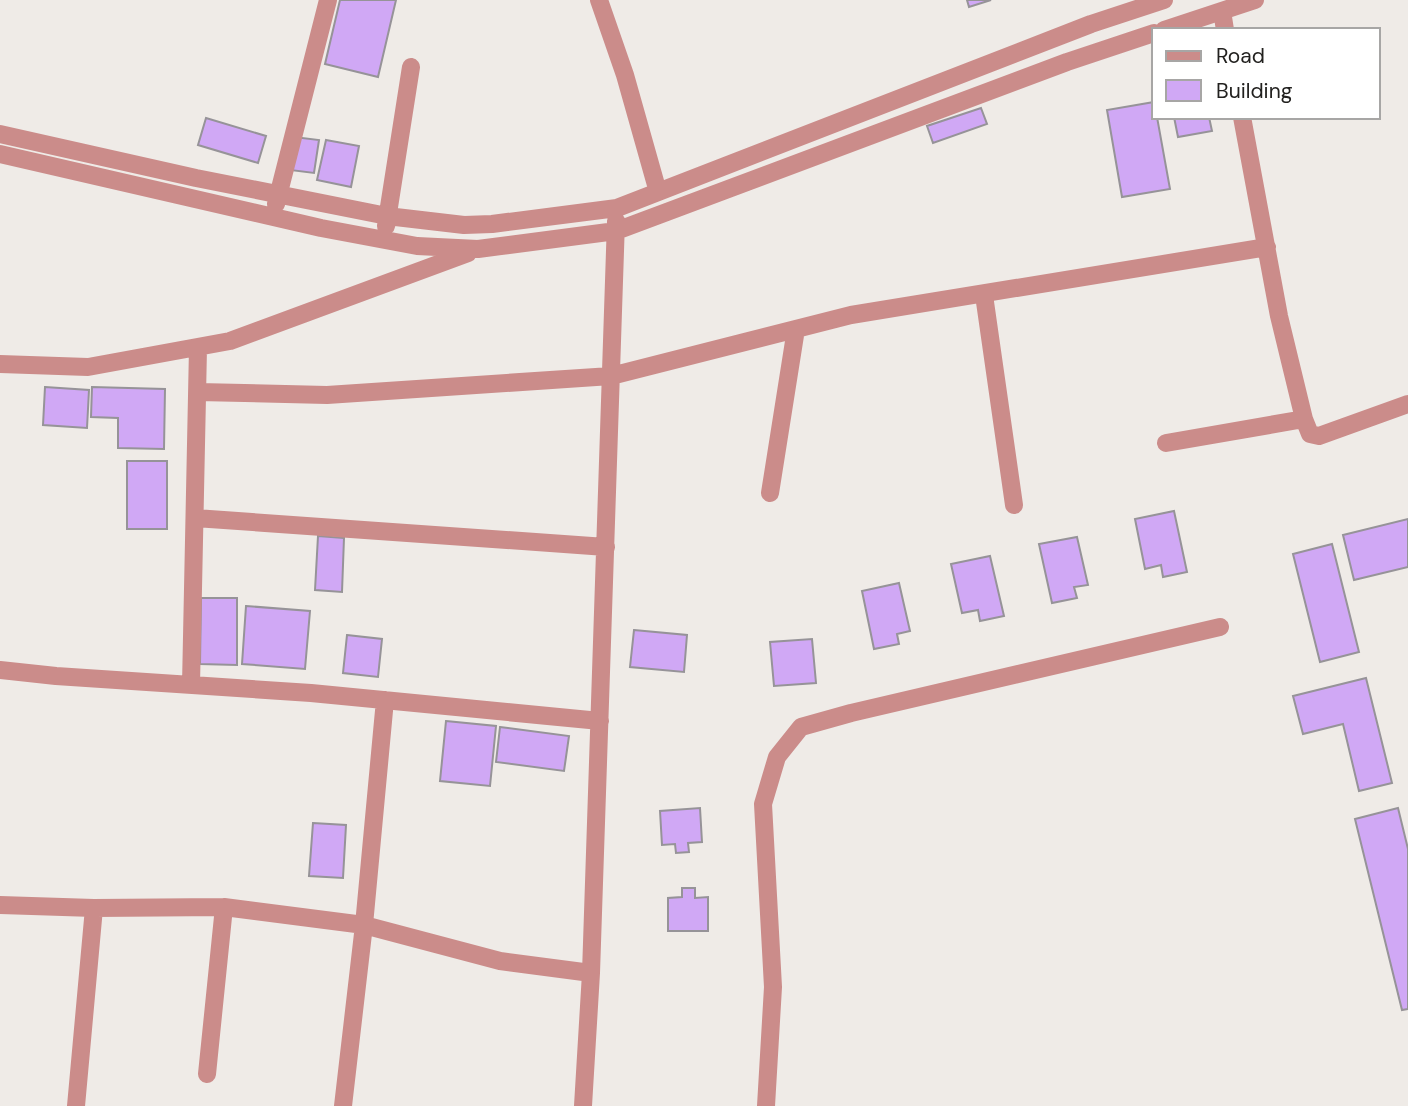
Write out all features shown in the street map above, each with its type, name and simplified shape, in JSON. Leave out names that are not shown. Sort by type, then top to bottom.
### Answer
[{"type":"street","points":[[272,217],[328,0]]},
{"type":"street","points":[[599,0],[625,75],[658,192]]},
{"type":"street","points":[[0,134],[387,216],[464,225],[492,224],[617,208],[1091,24],[1164,0]]},
{"type":"street","points":[[1170,28],[1253,0]]},
{"type":"street","points":[[1222,11],[1226,28]]},
{"type":"street","points":[[0,154],[383,240],[417,246],[478,249],[616,231],[1054,67],[1152,34]]},
{"type":"street","points":[[383,240],[411,67]]},
{"type":"street","points":[[1242,119],[1279,316],[1310,434],[1319,436],[1408,404]]},
{"type":"street","points":[[583,1106],[591,972],[617,208]]},
{"type":"street","points":[[198,392],[327,395],[611,376],[852,316],[1267,247]]},
{"type":"street","points":[[0,365],[88,367],[230,341],[478,249]]},
{"type":"street","points":[[984,295],[1014,505]]},
{"type":"street","points":[[770,493],[796,329]]},
{"type":"street","points":[[191,685],[198,348]]},
{"type":"street","points":[[1166,443],[1304,419]]},
{"type":"street","points":[[195,518],[606,547]]},
{"type":"street","points":[[765,1106],[773,987],[763,804],[777,757],[802,727],[1220,626]]},
{"type":"street","points":[[0,670],[385,700],[600,721]]},
{"type":"street","points":[[343,1106],[364,925],[385,700]]},
{"type":"street","points":[[0,905],[94,908],[224,907],[364,925],[500,961],[591,972]]},
{"type":"street","points":[[207,1074],[224,907]]},
{"type":"street","points":[[76,1106],[94,908]]},
{"type":"building","points":[[340,0],[396,0],[378,77],[325,64]]},
{"type":"building","points":[[967,0],[991,0],[969,7]]},
{"type":"building","points":[[1152,102],[1152,119],[1157,119],[1170,189],[1122,197],[1107,110]]},
{"type":"building","points":[[981,108],[987,124],[933,143],[927,126]]},
{"type":"building","points":[[206,118],[266,136],[258,163],[198,145]]},
{"type":"building","points":[[1174,119],[1209,119],[1212,131],[1178,137]]},
{"type":"building","points":[[294,137],[319,140],[314,173],[290,170]]},
{"type":"building","points":[[326,140],[359,146],[351,187],[317,180]]},
{"type":"building","points":[[45,387],[89,390],[87,428],[43,425]]},
{"type":"building","points":[[92,387],[165,389],[164,449],[118,448],[118,418],[91,417]]},
{"type":"building","points":[[127,461],[167,461],[167,529],[127,529]]},
{"type":"building","points":[[1174,511],[1187,572],[1163,577],[1161,565],[1145,569],[1135,519]]},
{"type":"building","points":[[1408,519],[1408,567],[1354,580],[1343,535]]},
{"type":"building","points":[[318,536],[344,538],[342,592],[315,590]]},
{"type":"building","points":[[1077,537],[1088,585],[1074,587],[1077,598],[1052,603],[1039,544]]},
{"type":"building","points":[[1332,544],[1359,652],[1320,662],[1293,554]]},
{"type":"building","points":[[990,556],[1004,616],[980,621],[978,610],[962,613],[951,564]]},
{"type":"building","points":[[899,583],[910,631],[897,634],[899,644],[874,649],[862,591]]},
{"type":"building","points":[[201,598],[237,598],[237,665],[200,664]]},
{"type":"building","points":[[246,606],[310,611],[305,669],[242,664]]},
{"type":"building","points":[[634,630],[687,635],[684,672],[630,667]]},
{"type":"building","points":[[347,635],[382,639],[378,677],[343,673]]},
{"type":"building","points":[[812,639],[816,683],[774,686],[770,642]]},
{"type":"building","points":[[1366,678],[1392,783],[1359,791],[1343,724],[1303,734],[1293,696]]},
{"type":"building","points":[[446,721],[496,726],[490,786],[440,781]]},
{"type":"building","points":[[500,727],[569,736],[564,771],[496,762]]},
{"type":"building","points":[[700,808],[702,842],[688,843],[689,852],[676,853],[675,844],[662,845],[660,811]]},
{"type":"building","points":[[1398,808],[1408,849],[1408,1009],[1402,1010],[1355,819]]},
{"type":"building","points":[[313,823],[346,825],[343,878],[309,876]]},
{"type":"building","points":[[682,888],[695,888],[695,898],[708,897],[708,931],[668,931],[668,898],[682,897]]}]
